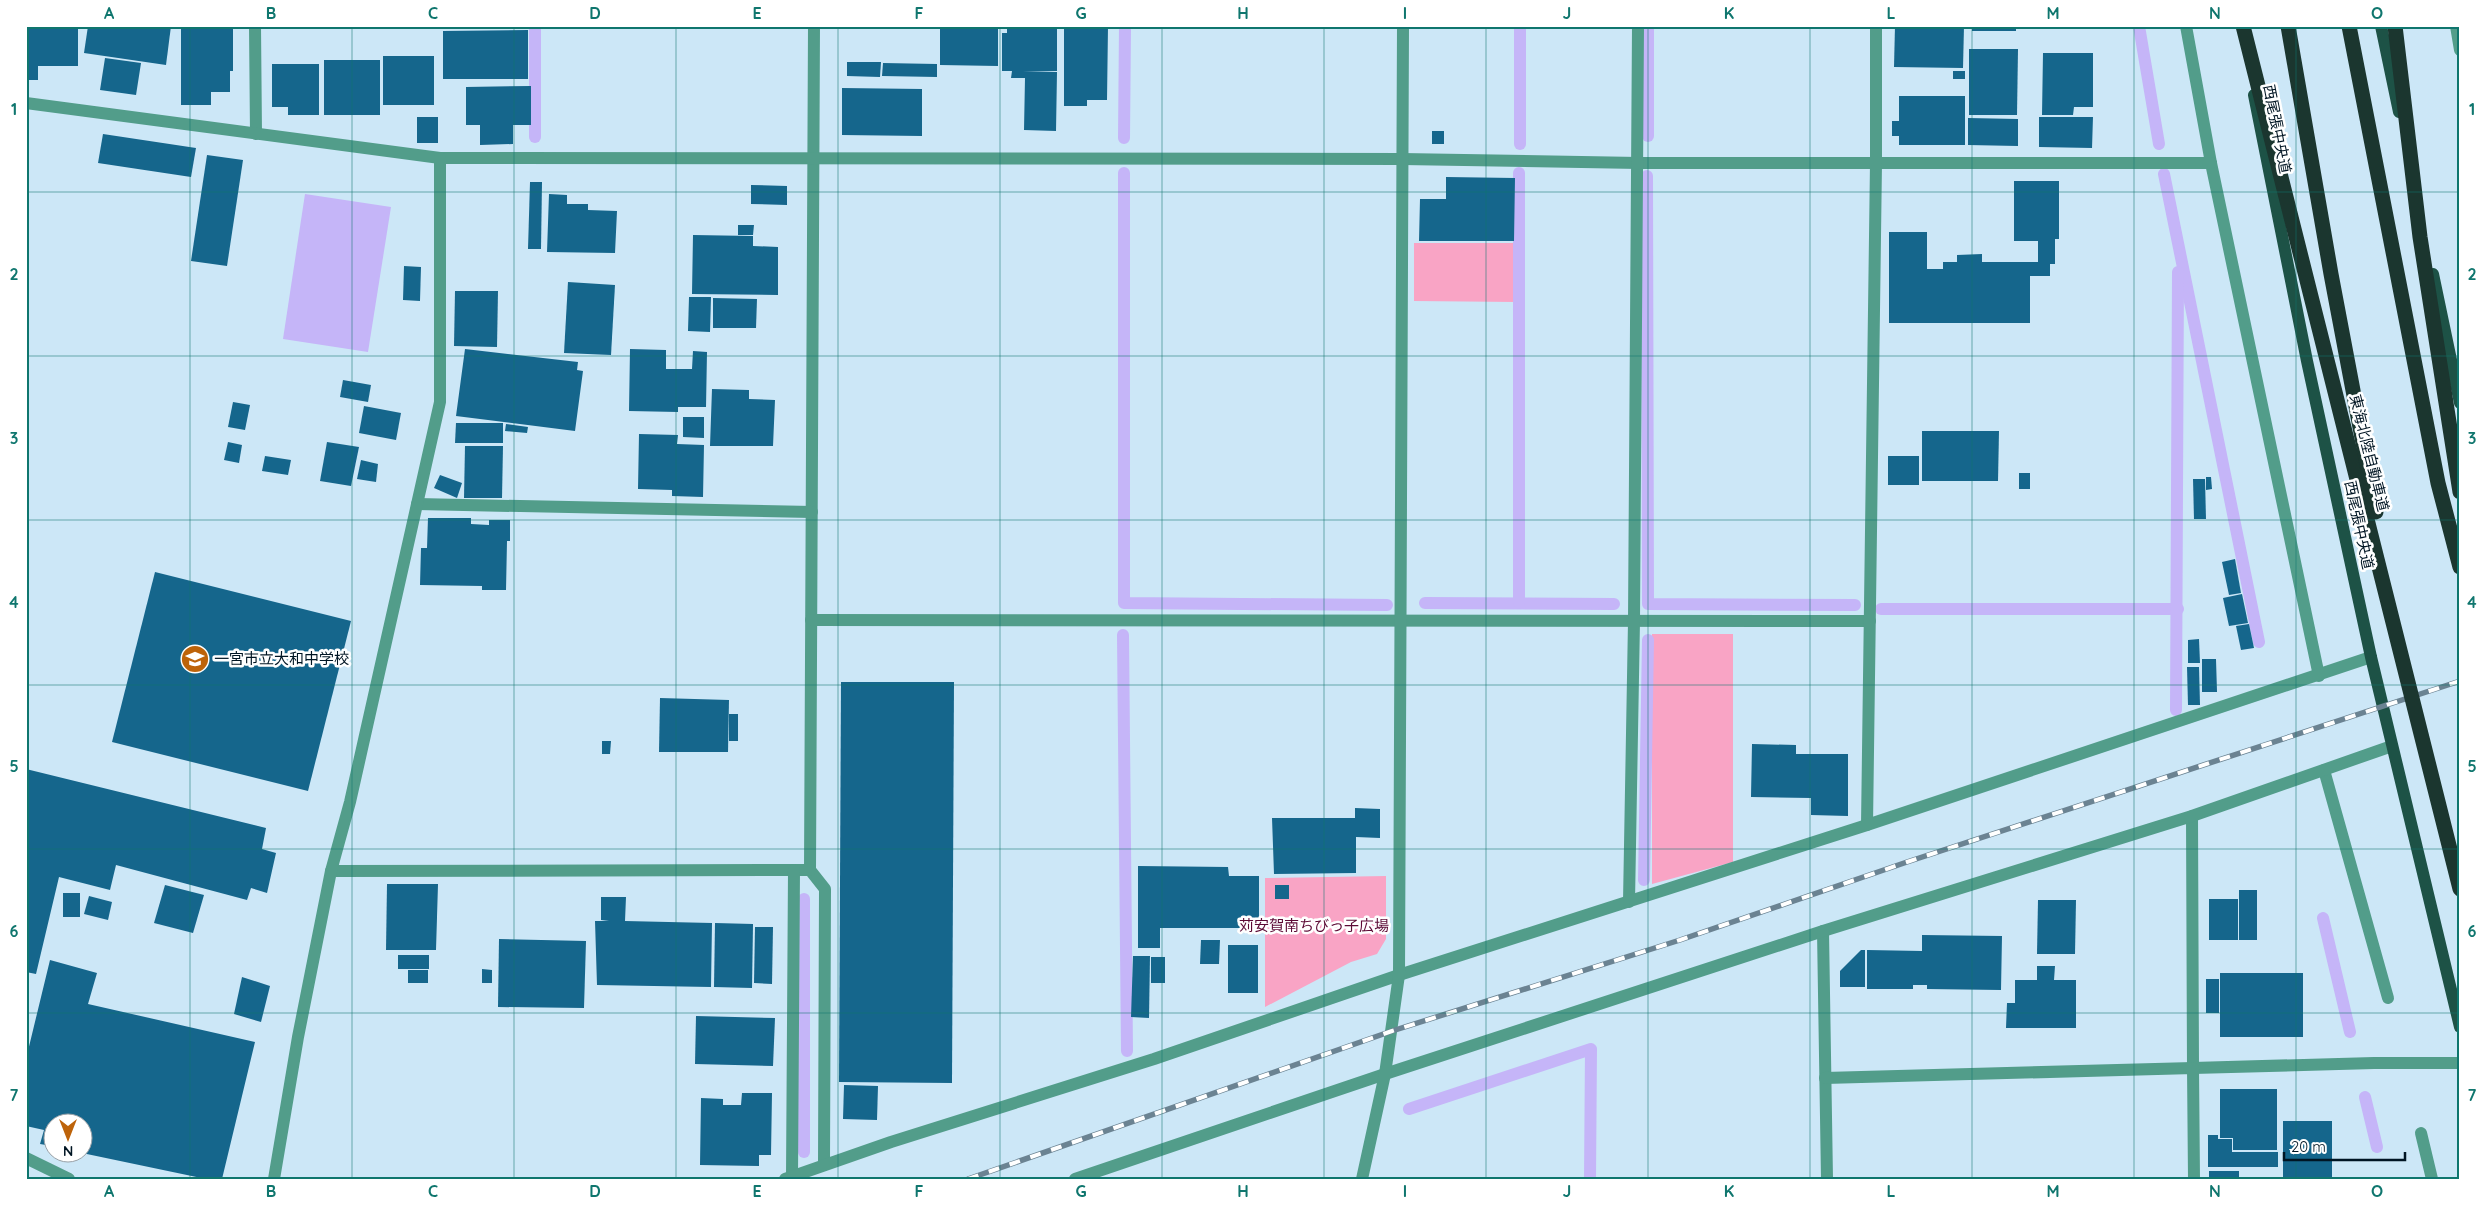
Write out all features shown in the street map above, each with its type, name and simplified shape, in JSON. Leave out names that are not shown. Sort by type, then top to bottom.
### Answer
[{"type":"highway","name":"東海北陸自動車道","points":[[2242,26],[2418,716],[2460,889]]},
{"type":"highway","points":[[2288,26],[2369,479],[2418,716]]},
{"type":"highway","points":[[2349,26],[2438,483],[2460,567]]},
{"type":"highway","points":[[2395,26],[2420,237],[2460,492]]},
{"type":"main road","name":"西尾張中央道","points":[[2242,26],[2307,361],[2371,657],[2460,1027]]},
{"type":"main road","points":[[2382,26],[2460,403]]},
{"type":"street","points":[[255,26],[256,134]]},
{"type":"street","points":[[814,26],[810,870],[825,889],[824,1165]]},
{"type":"street","points":[[1362,1179],[1384,1074],[1400,975],[1403,26]]},
{"type":"street","points":[[1629,902],[1639,163],[1638,26]]},
{"type":"street","points":[[1867,825],[1876,163],[1876,26]]},
{"type":"street","points":[[2186,26],[2211,163],[2319,676]]},
{"type":"street","points":[[2456,26],[2459,43]]},
{"type":"street","points":[[26,103],[440,158],[1402,159],[1639,163],[2211,163]]},
{"type":"street","points":[[274,1179],[298,1037],[332,871],[352,792],[440,402],[440,158]]},
{"type":"street","points":[[416,504],[812,512]]},
{"type":"street","points":[[811,620],[1870,621]]},
{"type":"street","points":[[794,870],[788,1177],[1154,1059],[1400,975],[1867,825],[2319,676],[2371,657]]},
{"type":"street","points":[[1075,1179],[1384,1074],[1568,1016],[1823,931],[2192,816],[2392,746]]},
{"type":"street","points":[[2324,770],[2388,998]]},
{"type":"street","points":[[2192,816],[2194,1179]]},
{"type":"street","points":[[332,871],[810,870]]},
{"type":"street","points":[[1823,931],[1827,1179]]},
{"type":"street","points":[[1825,1078],[2374,1063],[2460,1064]]},
{"type":"street","points":[[2421,1133],[2432,1179]]},
{"type":"street","points":[[26,1158],[70,1179]]},
{"type":"green space","points":[[1414,243],[1517,243],[1516,302],[1414,301]]},
{"type":"green space","points":[[1652,634],[1733,634],[1733,862],[1652,884]]},
{"type":"green space","name":"苅安賀南ちびっ子広場","points":[[1386,876],[1386,939],[1377,954],[1351,962],[1265,1007],[1265,878]]},
{"type":"shaded area","points":[[305,194],[391,207],[368,352],[283,339]]},
{"type":"building","points":[[26,26],[78,26],[78,66],[38,66],[38,80],[26,80]]},
{"type":"building","points":[[88,26],[171,26],[166,65],[84,53]]},
{"type":"building","points":[[940,26],[998,26],[998,66],[940,65]]},
{"type":"building","points":[[1007,26],[1057,26],[1057,71],[1023,72],[1057,72],[1056,131],[1024,130],[1025,78],[1011,78],[1012,71],[1002,71],[1002,33],[1007,33]]},
{"type":"building","points":[[1064,26],[1108,26],[1107,100],[1087,100],[1087,106],[1064,106]]},
{"type":"building","points":[[1895,26],[1964,26],[1963,68],[1894,67]]},
{"type":"building","points":[[1972,26],[2016,26],[2016,31],[1972,31]]},
{"type":"building","points":[[181,27],[233,27],[233,71],[230,71],[230,92],[211,92],[211,105],[181,105]]},
{"type":"building","points":[[528,30],[528,79],[443,79],[443,31]]},
{"type":"building","points":[[1969,49],[2018,49],[2017,115],[1969,115]]},
{"type":"building","points":[[2043,53],[2093,53],[2093,107],[2074,107],[2073,115],[2042,115]]},
{"type":"building","points":[[383,56],[434,56],[434,105],[383,105]]},
{"type":"building","points":[[105,58],[141,63],[136,95],[100,90]]},
{"type":"building","points":[[324,60],[380,60],[380,115],[324,115]]},
{"type":"building","points":[[847,62],[881,62],[880,77],[847,76]]},
{"type":"building","points":[[883,63],[937,64],[937,77],[882,76]]},
{"type":"building","points":[[272,64],[319,64],[319,115],[288,115],[288,107],[272,107]]},
{"type":"building","points":[[1953,71],[1965,71],[1965,79],[1953,79]]},
{"type":"building","points":[[531,86],[531,125],[513,125],[513,144],[480,145],[480,125],[466,125],[466,87]]},
{"type":"building","points":[[842,88],[922,89],[922,136],[842,135]]},
{"type":"building","points":[[1899,96],[1965,96],[1965,145],[1899,145],[1899,136],[1892,136],[1892,121],[1899,121]]},
{"type":"building","points":[[417,117],[438,117],[438,143],[417,143]]},
{"type":"building","points":[[2039,117],[2093,117],[2092,148],[2039,147]]},
{"type":"building","points":[[1968,118],[2018,119],[2018,146],[1968,145]]},
{"type":"building","points":[[1432,131],[1444,131],[1444,144],[1432,144]]},
{"type":"building","points":[[103,134],[196,148],[191,177],[98,163]]},
{"type":"building","points":[[207,155],[243,160],[227,266],[191,261]]},
{"type":"building","points":[[1446,177],[1515,178],[1514,241],[1419,241],[1420,199],[1446,199]]},
{"type":"building","points":[[2014,181],[2059,181],[2059,239],[2055,239],[2055,264],[2050,264],[2050,276],[2030,276],[2030,323],[1889,323],[1889,232],[1927,232],[1927,269],[1943,269],[1943,262],[1957,262],[1957,255],[1982,254],[1982,262],[2038,262],[2038,241],[2014,241]]},
{"type":"building","points":[[530,182],[542,182],[541,249],[528,249]]},
{"type":"building","points":[[751,185],[787,186],[787,205],[751,204]]},
{"type":"building","points":[[549,194],[567,195],[567,204],[588,204],[588,210],[617,211],[615,253],[547,252]]},
{"type":"building","points":[[738,225],[754,225],[753,235],[738,235]]},
{"type":"building","points":[[693,235],[753,236],[753,246],[778,247],[778,295],[692,294]]},
{"type":"building","points":[[404,266],[421,267],[420,301],[403,300]]},
{"type":"building","points":[[568,282],[615,285],[611,355],[564,353]]},
{"type":"building","points":[[455,291],[498,291],[497,347],[454,346]]},
{"type":"building","points":[[689,297],[711,297],[710,332],[688,331]]},
{"type":"building","points":[[713,298],[757,299],[756,328],[713,328]]},
{"type":"building","points":[[465,349],[578,362],[577,370],[583,371],[575,431],[456,416]]},
{"type":"building","points":[[630,349],[666,350],[666,369],[692,369],[693,351],[707,352],[706,407],[678,407],[678,412],[629,411]]},
{"type":"building","points":[[343,380],[371,385],[368,402],[340,397]]},
{"type":"building","points":[[712,389],[749,390],[749,399],[775,400],[773,446],[710,446]]},
{"type":"building","points":[[233,402],[250,405],[245,430],[228,427]]},
{"type":"building","points":[[364,406],[401,413],[396,440],[359,433]]},
{"type":"building","points":[[683,417],[704,417],[704,438],[683,437]]},
{"type":"building","points":[[456,423],[503,423],[503,443],[455,443]]},
{"type":"building","points":[[506,424],[528,427],[527,433],[505,431]]},
{"type":"building","points":[[1922,431],[1999,431],[1998,481],[1922,481]]},
{"type":"building","points":[[639,434],[678,435],[677,444],[704,445],[703,497],[672,496],[672,490],[638,489]]},
{"type":"building","points":[[228,442],[242,445],[239,463],[224,460]]},
{"type":"building","points":[[327,442],[359,447],[351,486],[320,481]]},
{"type":"building","points":[[465,446],[503,446],[502,498],[464,498]]},
{"type":"building","points":[[265,456],[291,460],[288,475],[262,471]]},
{"type":"building","points":[[1888,456],[1919,456],[1919,485],[1888,485]]},
{"type":"building","points":[[361,460],[378,464],[376,482],[357,479]]},
{"type":"building","points":[[2019,473],[2030,473],[2030,489],[2019,489]]},
{"type":"building","points":[[440,475],[462,483],[457,498],[434,488]]},
{"type":"building","points":[[2206,477],[2211,477],[2212,489],[2206,490]]},
{"type":"building","points":[[2193,479],[2205,479],[2206,519],[2194,519]]},
{"type":"building","points":[[428,518],[471,518],[471,524],[489,525],[489,520],[510,520],[510,541],[507,541],[506,590],[482,590],[482,586],[420,585],[421,548],[427,548]]},
{"type":"building","points":[[2235,559],[2241,593],[2229,595],[2222,562]]},
{"type":"building","points":[[155,572],[351,621],[308,791],[112,742]]},
{"type":"building","points":[[2242,594],[2248,623],[2229,626],[2223,598]]},
{"type":"building","points":[[2249,624],[2254,648],[2241,650],[2236,626]]},
{"type":"building","points":[[2199,639],[2200,663],[2188,663],[2188,640]]},
{"type":"building","points":[[2202,659],[2216,659],[2217,692],[2202,692]]},
{"type":"building","points":[[2187,667],[2199,667],[2200,705],[2188,705]]},
{"type":"building","points":[[841,682],[954,682],[952,1083],[839,1082]]},
{"type":"building","points":[[660,698],[729,700],[728,752],[659,752]]},
{"type":"building","points":[[729,714],[738,714],[738,741],[729,741]]},
{"type":"building","points":[[602,741],[611,741],[610,754],[602,754]]},
{"type":"building","points":[[1752,744],[1796,745],[1796,754],[1848,754],[1848,816],[1811,815],[1811,798],[1751,797]]},
{"type":"building","points":[[26,769],[266,828],[262,849],[276,853],[267,893],[251,888],[247,900],[116,865],[110,890],[59,877],[36,974],[26,972]]},
{"type":"building","points":[[1355,808],[1380,809],[1380,838],[1356,837],[1356,873],[1274,874],[1272,818],[1355,818]]},
{"type":"building","points":[[1138,866],[1228,867],[1229,876],[1259,876],[1259,928],[1160,928],[1160,948],[1138,948]]},
{"type":"building","points":[[387,884],[438,884],[436,950],[386,950]]},
{"type":"building","points":[[165,885],[204,895],[193,933],[154,923]]},
{"type":"building","points":[[1275,885],[1289,885],[1289,899],[1275,899]]},
{"type":"building","points":[[2239,890],[2257,890],[2257,940],[2239,940]]},
{"type":"building","points":[[63,893],[80,893],[80,917],[63,917]]},
{"type":"building","points":[[89,896],[112,902],[108,920],[84,914]]},
{"type":"building","points":[[601,897],[626,897],[625,921],[712,923],[711,987],[597,985],[595,921],[609,921],[601,920]]},
{"type":"building","points":[[2209,899],[2238,899],[2238,940],[2209,940]]},
{"type":"building","points":[[2038,900],[2076,900],[2075,954],[2037,954]]},
{"type":"building","points":[[715,923],[753,924],[752,988],[714,987]]},
{"type":"building","points":[[755,927],[773,927],[772,984],[754,983]]},
{"type":"building","points":[[1922,935],[2002,936],[2001,990],[1927,989],[1927,985],[1913,985],[1913,989],[1867,989],[1867,950],[1922,951]]},
{"type":"building","points":[[499,939],[586,941],[584,1008],[498,1007]]},
{"type":"building","points":[[1201,940],[1220,940],[1219,964],[1200,964]]},
{"type":"building","points":[[1228,945],[1258,945],[1258,993],[1228,993]]},
{"type":"building","points":[[1861,950],[1865,950],[1865,987],[1840,987],[1840,971]]},
{"type":"building","points":[[398,955],[429,955],[429,969],[398,969]]},
{"type":"building","points":[[1133,956],[1150,956],[1149,1018],[1131,1017]]},
{"type":"building","points":[[1151,957],[1165,957],[1165,983],[1151,983]]},
{"type":"building","points":[[50,960],[97,973],[88,1004],[255,1042],[222,1179],[206,1179],[92,1155],[92,1112],[42,1112],[42,1130],[26,1126],[26,1059]]},
{"type":"building","points":[[2037,966],[2055,966],[2054,980],[2076,980],[2076,1028],[2006,1028],[2007,1003],[2015,1003],[2015,980],[2037,980]]},
{"type":"building","points":[[482,969],[492,970],[492,983],[482,983]]},
{"type":"building","points":[[408,970],[428,970],[428,983],[408,983]]},
{"type":"building","points":[[2220,973],[2303,973],[2303,1037],[2220,1037]]},
{"type":"building","points":[[242,977],[270,986],[261,1022],[234,1014]]},
{"type":"building","points":[[2206,979],[2219,979],[2219,1013],[2206,1013]]},
{"type":"building","points":[[696,1016],[775,1018],[773,1066],[695,1064]]},
{"type":"building","points":[[844,1085],[878,1086],[877,1120],[843,1119]]},
{"type":"building","points":[[2220,1089],[2277,1089],[2277,1150],[2233,1150],[2233,1138],[2220,1138]]},
{"type":"building","points":[[742,1093],[772,1093],[771,1155],[759,1155],[759,1166],[700,1165],[701,1098],[723,1099],[723,1105],[741,1105]]},
{"type":"building","points":[[2283,1121],[2332,1121],[2332,1179],[2283,1179]]},
{"type":"building","points":[[2208,1135],[2218,1135],[2218,1139],[2232,1139],[2232,1152],[2278,1152],[2278,1167],[2208,1167]]},
{"type":"building","points":[[2209,1171],[2239,1171],[2239,1179],[2209,1179]]},
{"type":"waterway","points":[[535,26],[535,137]]},
{"type":"waterway","points":[[1124,138],[1125,26]]},
{"type":"waterway","points":[[1520,26],[1520,144]]},
{"type":"waterway","points":[[1648,26],[1648,136]]},
{"type":"waterway","points":[[2139,26],[2159,144]]},
{"type":"waterway","points":[[1124,173],[1124,603],[1387,605]]},
{"type":"waterway","points":[[1519,173],[1519,603]]},
{"type":"waterway","points":[[2164,174],[2259,642]]},
{"type":"waterway","points":[[1647,176],[1648,604],[1855,605]]},
{"type":"waterway","points":[[2176,710],[2178,272]]},
{"type":"waterway","points":[[1425,603],[1614,604]]},
{"type":"waterway","points":[[1881,609],[2178,609]]},
{"type":"waterway","points":[[1123,635],[1127,1051]]},
{"type":"waterway","points":[[1644,880],[1648,640]]},
{"type":"waterway","points":[[804,899],[804,1152]]},
{"type":"waterway","points":[[2323,918],[2350,1032]]},
{"type":"waterway","points":[[1409,1109],[1591,1049],[1590,1179]]},
{"type":"waterway","points":[[2365,1097],[2377,1147]]},
{"type":"railway","points":[[968,1179],[1392,1031],[1680,940],[1907,862],[2460,681]]},
{"type":"place","name":"一宮市立大和中学校","points":[[195,659]]}]
